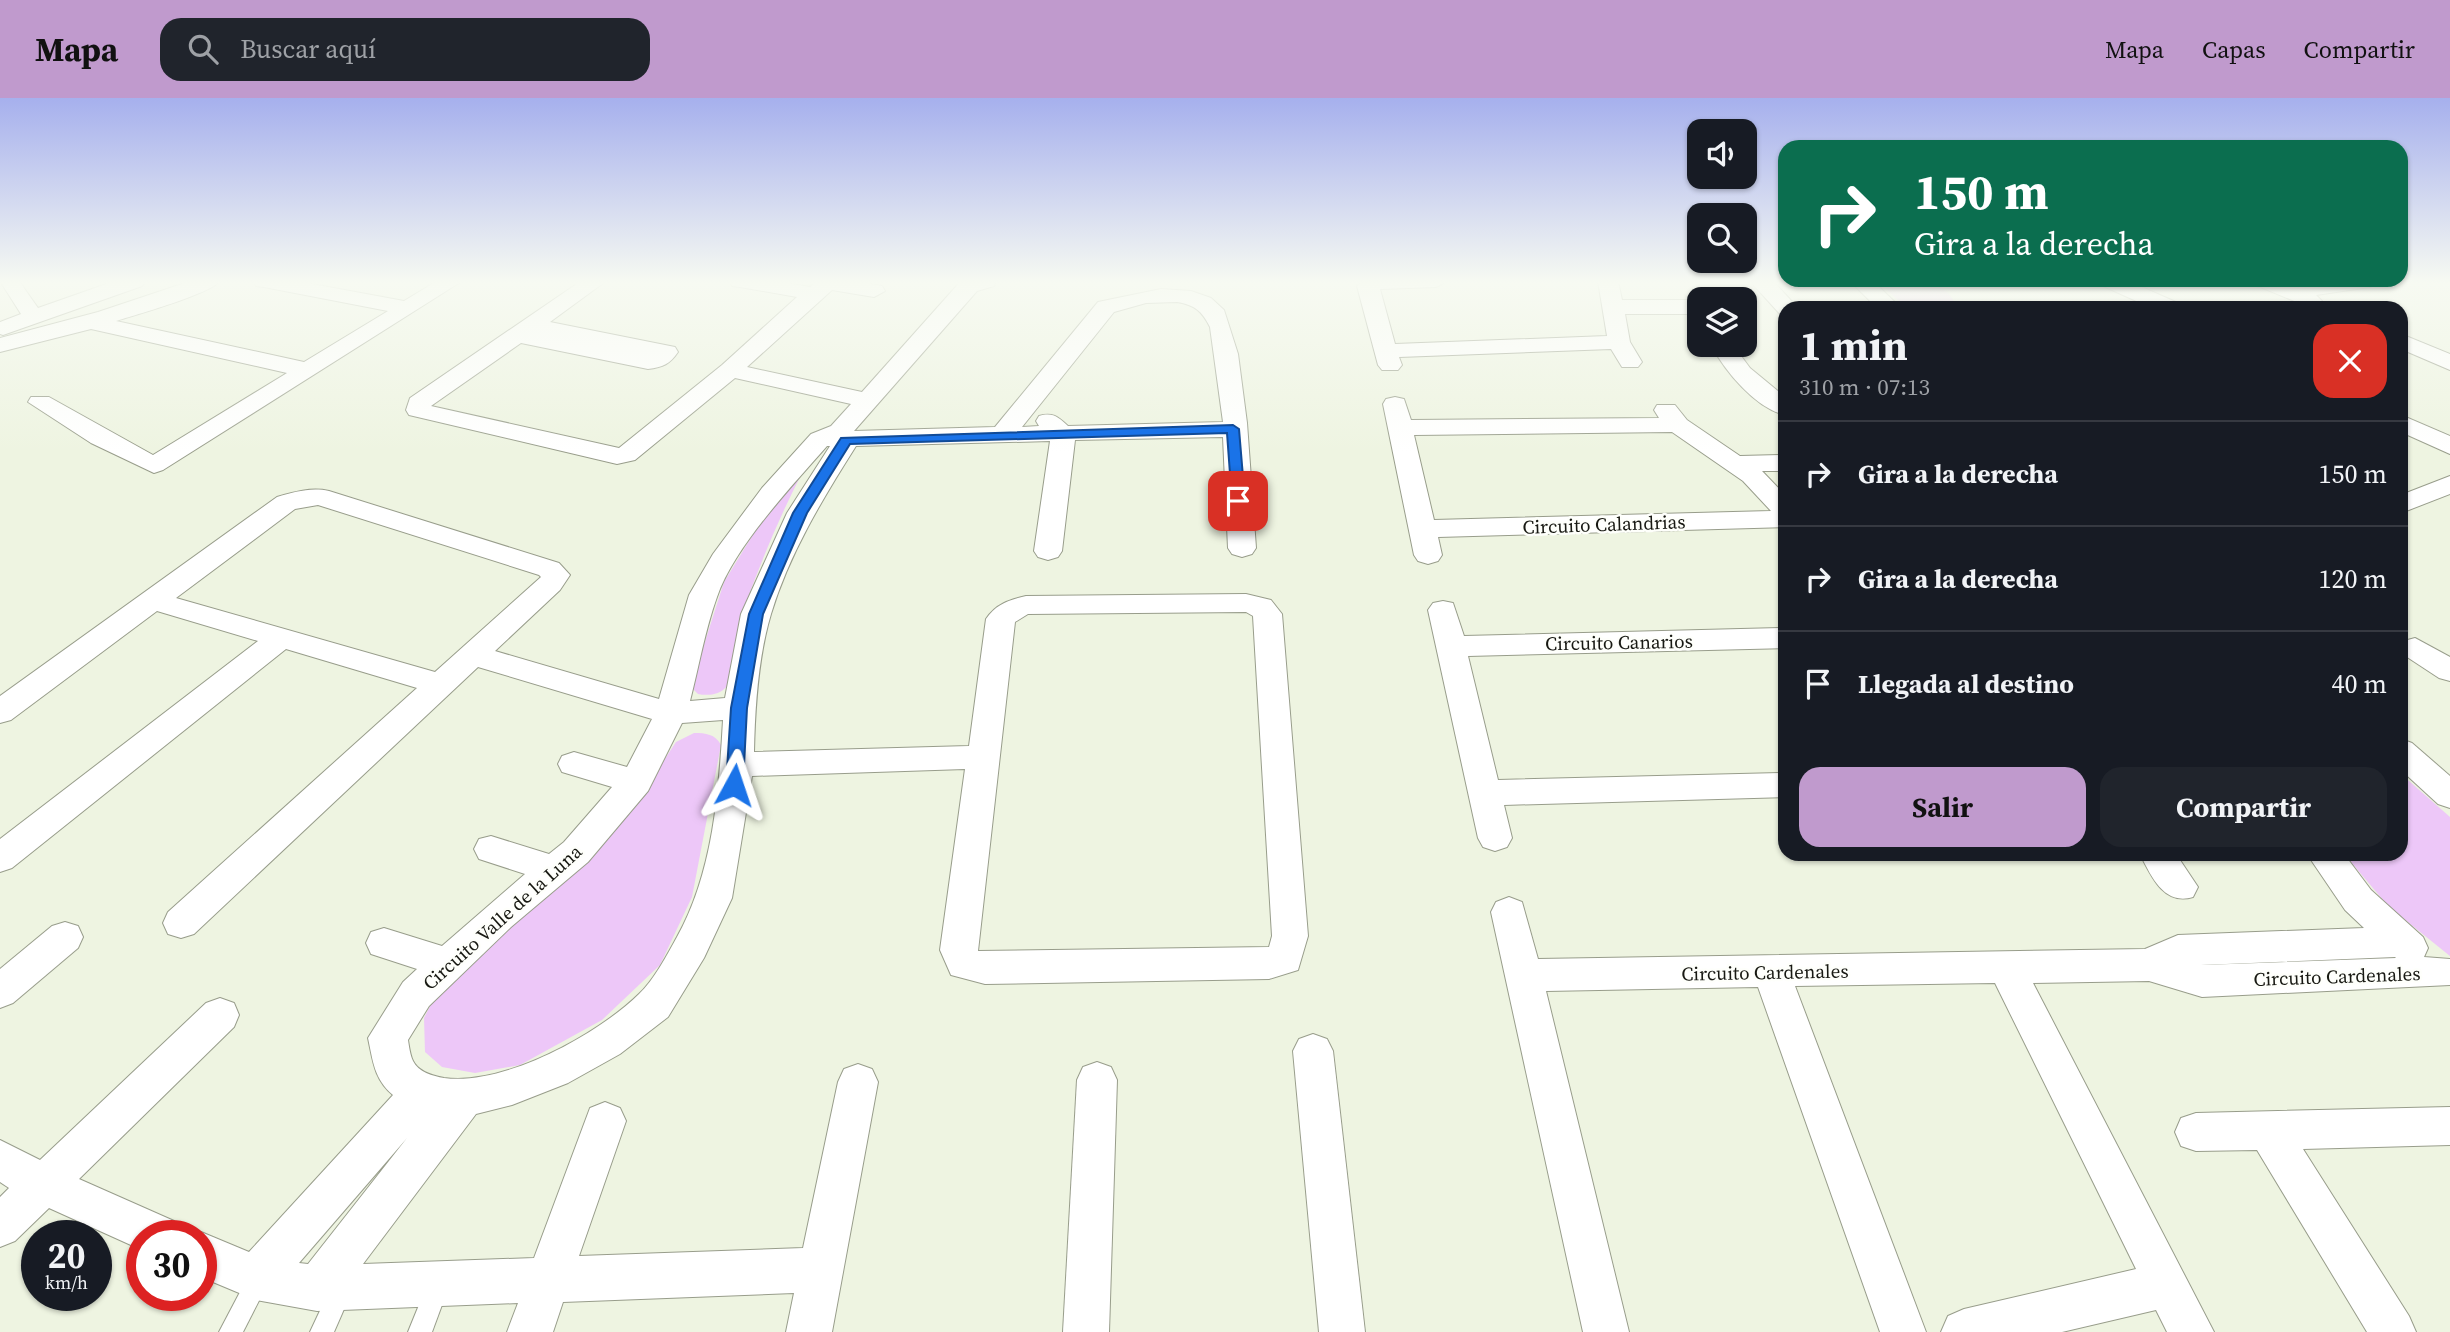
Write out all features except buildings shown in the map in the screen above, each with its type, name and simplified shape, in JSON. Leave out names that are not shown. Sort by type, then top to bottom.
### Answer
[{"type":"street","points":[[0,345],[27,339]]},
{"type":"street","points":[[165,339],[307,370]]},
{"type":"street","points":[[40,402],[100,438],[154,465],[357,339]]},
{"type":"street","points":[[512,339],[419,402],[418,410],[617,456],[631,451],[765,339]]},
{"type":"street","points":[[558,339],[648,362],[658,361],[667,352],[580,339]]},
{"type":"street","name":"Circuito Valle de la Luna","points":[[836,437],[756,614],[739,708],[737,765],[714,898],[691,947],[654,1005],[606,1042],[554,1070],[512,1087],[463,1099],[421,1093],[395,1072],[388,1038],[416,994],[576,852],[636,782],[671,713],[703,595],[727,554],[771,494],[836,437],[924,339]]},
{"type":"street","points":[[1002,435],[1078,339]]},
{"type":"street","points":[[1225,339],[1242,548]]},
{"type":"street","points":[[1383,339],[1389,358],[1624,352],[1621,339]]},
{"type":"street","points":[[2408,344],[2445,358]]},
{"type":"street","points":[[1729,357],[1758,388],[1778,403]]},
{"type":"street","points":[[730,370],[869,400]]},
{"type":"street","points":[[1028,405],[1063,433]]},
{"type":"street","name":"Circuito Calandrias","points":[[1778,504],[1743,470],[1672,418],[1397,416],[1426,542],[1778,519]]},
{"type":"street","points":[[2408,425],[2450,446]]},
{"type":"street","points":[[836,437],[1233,429]]},
{"type":"street","points":[[1048,551],[1063,433]]},
{"type":"street","points":[[1743,470],[1778,464]]},
{"type":"street","points":[[1743,470],[1778,474]]},
{"type":"street","points":[[2408,502],[2450,484]]},
{"type":"street","points":[[0,712],[286,503],[301,498],[320,497],[549,569],[556,575],[550,584],[181,923]]},
{"type":"street","points":[[154,601],[440,684]]},
{"type":"street","points":[[1246,603],[1261,607],[1267,614],[1290,936],[1285,959],[1269,964],[985,968],[964,964],[960,936],[983,757],[1001,619],[1011,610],[1026,605],[1246,603]]},
{"type":"street","points":[[1443,610],[1488,793],[1495,838]]},
{"type":"street","name":"Circuito Canarios","points":[[1452,646],[1778,638]]},
{"type":"street","points":[[0,858],[280,639]]},
{"type":"street","points":[[2415,648],[2450,671]]},
{"type":"street","points":[[472,655],[671,713],[739,708]]},
{"type":"street","points":[[737,765],[983,757]]},
{"type":"street","points":[[2408,757],[2448,789]]},
{"type":"street","points":[[574,764],[636,782]]},
{"type":"street","points":[[1488,793],[1778,785]]},
{"type":"street","points":[[491,849],[555,870]]},
{"type":"street","points":[[2162,861],[2180,887]]},
{"type":"street","points":[[2329,861],[2358,900],[2402,942],[2446,974]]},
{"type":"street","points":[[1509,912],[1526,975],[1606,1332]]},
{"type":"street","points":[[0,992],[65,937]]},
{"type":"street","name":"Circuito Cardenales","points":[[2149,965],[2178,950],[2402,942]]},
{"type":"street","points":[[384,943],[448,964]]},
{"type":"street","name":"Circuito Cardenales","points":[[1526,975],[2149,965],[2202,981],[2446,974]]},
{"type":"street","points":[[2005,967],[2191,1332]]},
{"type":"street","points":[[1771,972],[1903,1332]]},
{"type":"street","points":[[0,1226],[220,1015]]},
{"type":"street","points":[[1313,1051],[1342,1332]]},
{"type":"street","points":[[1086,1332],[1097,1080]]},
{"type":"street","points":[[809,1332],[818,1270],[858,1082]]},
{"type":"street","points":[[258,1278],[421,1093]]},
{"type":"street","points":[[330,1288],[463,1099]]},
{"type":"street","points":[[530,1332],[605,1121]]},
{"type":"street","points":[[2196,1132],[2450,1126]]},
{"type":"street","points":[[2268,1131],[2393,1332]]},
{"type":"street","points":[[0,1160],[43,1184],[126,1221]]},
{"type":"street","points":[[217,1261],[258,1278],[330,1288],[818,1270]]},
{"type":"street","points":[[1964,1332],[2166,1285]]},
{"type":"lane","points":[[232,1332],[258,1278]]},
{"type":"lane","points":[[420,1332],[439,1284]]},
{"type":"lane","points":[[322,1332],[330,1288]]},
{"type":"shaded area","points":[[801,475],[746,603],[736,668],[732,677],[727,686],[717,693],[698,694],[693,689],[695,673],[724,582],[760,523]]},
{"type":"shaded area","points":[[694,733],[710,735],[721,745],[692,897],[660,965],[602,1020],[520,1065],[475,1073],[442,1067],[425,1052],[424,1018],[437,992],[645,789],[676,742]]},
{"type":"shaded area","points":[[2408,780],[2450,817],[2450,956],[2389,907],[2350,861],[2408,861]]},
{"type":"route","points":[[734,785],[739,708],[756,614],[800,513],[823,473],[846,441],[1233,429],[1238,501]]}]
